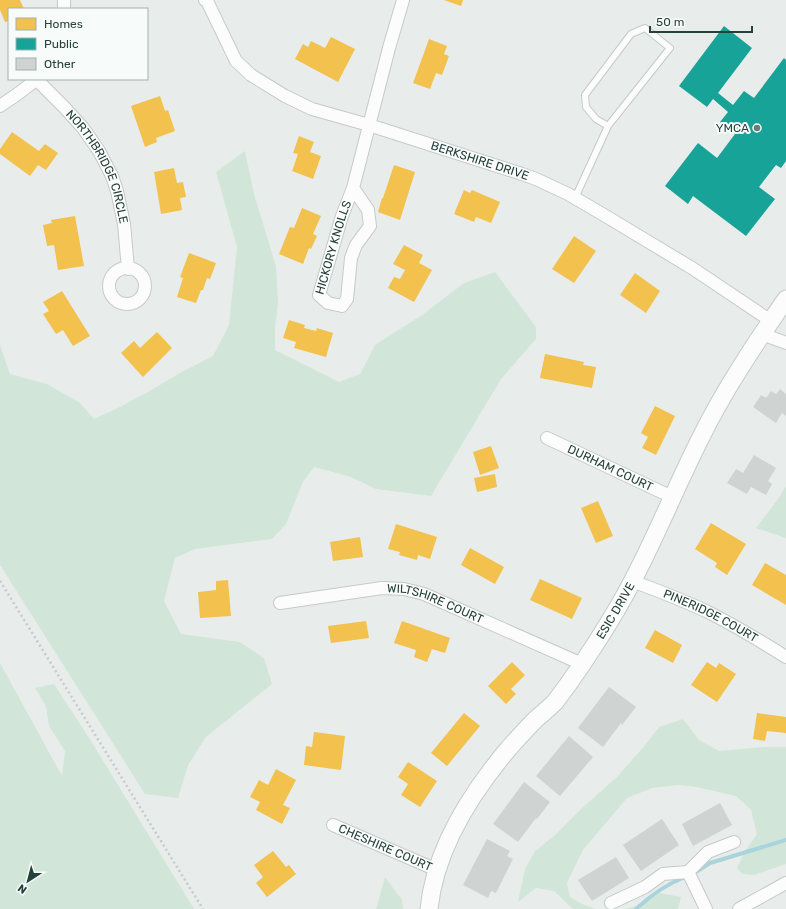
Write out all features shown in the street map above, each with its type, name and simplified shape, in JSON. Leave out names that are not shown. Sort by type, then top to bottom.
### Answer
[{"type":"street","name":"BERKSHIRE DRIVE","points":[[206,0],[236,61],[251,75],[285,96],[312,109],[522,174],[536,179],[575,198],[692,268],[777,315],[786,343]]},
{"type":"street","name":"HICKORY KNOLLS","points":[[353,188],[368,210],[370,226],[356,245],[351,258],[347,299],[342,306],[328,303],[319,295],[342,216],[353,188],[403,0]]},
{"type":"street","points":[[0,106],[36,80]]},
{"type":"street","name":"NORTHBRIDGE CIRCLE","points":[[38,80],[83,128],[99,151],[112,176],[117,191],[124,224],[128,269]]},
{"type":"street","name":"ESIC DRIVE","points":[[428,909],[442,853],[462,814],[483,782],[509,748],[535,720],[554,704],[611,619],[658,529],[708,424],[734,377],[777,315]]},
{"type":"street","name":"DURHAM COURT","points":[[548,438],[672,497]]},
{"type":"street","name":"PINERIDGE COURT","points":[[632,581],[673,596],[712,614],[786,657]]},
{"type":"street","name":"WILTSHIRE COURT","points":[[280,603],[382,588],[404,589],[424,594],[582,664]]},
{"type":"street","name":"CHESHIRE COURT","points":[[333,825],[437,870]]},
{"type":"street","points":[[611,903],[646,887],[663,874],[688,872],[708,852],[734,842]]},
{"type":"street","points":[[688,872],[706,909]]},
{"type":"street","points":[[739,909],[786,883]]},
{"type":"lane","points":[[575,198],[608,126],[670,48],[645,28],[631,34],[585,95],[586,107],[596,119],[608,126]]},
{"type":"path","points":[[0,581],[203,909]]},
{"type":"green space","points":[[245,151],[254,194],[276,266],[278,303],[275,329],[275,350],[339,382],[360,374],[375,345],[422,315],[464,283],[495,272],[536,327],[536,339],[501,379],[431,496],[376,489],[351,477],[314,467],[303,482],[286,524],[272,539],[195,549],[175,558],[164,601],[181,634],[240,642],[264,658],[272,684],[206,737],[188,765],[178,798],[145,794],[0,565],[0,345],[10,374],[47,384],[80,403],[94,419],[118,408],[213,356],[229,325],[237,247],[216,172]]},
{"type":"green space","points":[[786,486],[786,538],[756,528]]},
{"type":"green space","points":[[0,663],[62,776],[65,751],[49,726],[46,706],[35,688],[54,684],[91,741],[194,909],[0,909]]},
{"type":"green space","points":[[683,719],[699,740],[719,751],[765,747],[786,747],[786,864],[754,875],[742,874],[737,868],[745,851],[757,834],[751,810],[736,796],[696,787],[679,785],[652,788],[627,798],[583,850],[567,883],[570,897],[582,904],[596,909],[573,909],[554,891],[536,888],[518,902],[525,869],[535,851],[554,836],[582,808],[617,777],[659,727]]},
{"type":"green space","points":[[385,877],[402,900],[403,909],[376,909]]},
{"type":"green space","points":[[660,893],[681,897],[678,909],[624,909],[637,906]]},
{"type":"building: Homes","points":[[0,0],[20,0],[24,8],[8,8],[8,21],[5,22],[0,10]]},
{"type":"building: Homes","points":[[444,0],[463,0],[461,6]]},
{"type":"building: Homes","points":[[331,37],[355,49],[338,82],[295,59],[303,44],[308,47],[311,41],[325,48]]},
{"type":"building: Homes","points":[[429,39],[447,46],[444,54],[449,56],[442,75],[436,73],[430,89],[413,83]]},
{"type":"building: Homes","points":[[160,96],[165,111],[168,110],[175,131],[156,138],[157,142],[145,147],[131,106]]},
{"type":"building: Homes","points":[[12,132],[39,151],[45,144],[58,153],[46,170],[38,165],[30,176],[0,154],[0,149]]},
{"type":"building: Homes","points":[[299,136],[314,142],[310,152],[321,156],[313,179],[292,171],[298,154],[293,153]]},
{"type":"building: Homes","points":[[394,165],[415,172],[400,220],[378,212]]},
{"type":"building: Homes","points":[[174,168],[177,183],[183,182],[186,197],[180,198],[182,210],[161,214],[154,172]]},
{"type":"building: Homes","points":[[464,190],[470,193],[472,190],[500,202],[491,223],[476,217],[474,222],[454,214]]},
{"type":"building: Homes","points":[[302,208],[321,216],[313,234],[317,236],[311,249],[309,248],[303,264],[279,254],[290,227],[294,228]]},
{"type":"building: Homes","points":[[75,216],[84,266],[58,270],[54,245],[47,246],[43,225],[52,223],[51,220]]},
{"type":"building: Homes","points":[[574,236],[596,251],[574,283],[552,269]]},
{"type":"building: Homes","points":[[404,245],[423,255],[419,263],[432,270],[414,302],[388,288],[394,277],[400,279],[405,270],[393,264]]},
{"type":"building: Homes","points":[[189,253],[216,263],[210,279],[207,278],[196,303],[177,297],[183,278],[180,277]]},
{"type":"building: Homes","points":[[635,273],[660,291],[646,313],[620,295]]},
{"type":"building: Homes","points":[[62,291],[90,336],[73,346],[63,330],[56,334],[43,314],[49,311],[43,302]]},
{"type":"building: Homes","points":[[289,320],[305,325],[304,328],[316,331],[317,328],[333,333],[326,357],[294,348],[296,342],[283,338]]},
{"type":"building: Homes","points":[[157,332],[172,348],[143,377],[121,353],[134,341],[140,348]]},
{"type":"building: Homes","points":[[545,354],[584,362],[583,365],[596,367],[592,388],[540,378]]},
{"type":"building: Homes","points":[[655,406],[675,416],[656,455],[642,448],[648,437],[641,433]]},
{"type":"building: Homes","points":[[491,446],[499,468],[480,475],[473,452]]},
{"type":"building: Homes","points":[[495,474],[497,487],[477,492],[474,478]]},
{"type":"building: Homes","points":[[598,501],[613,536],[596,543],[581,508]]},
{"type":"building: Homes","points":[[711,523],[746,544],[727,575],[715,567],[717,563],[695,549]]},
{"type":"building: Homes","points":[[396,524],[437,537],[430,559],[418,555],[417,560],[399,555],[400,552],[388,549]]},
{"type":"building: Homes","points":[[360,537],[363,557],[333,561],[330,542]]},
{"type":"building: Homes","points":[[470,548],[504,567],[495,584],[461,565]]},
{"type":"building: Homes","points":[[765,563],[786,575],[786,605],[752,585]]},
{"type":"building: Homes","points":[[540,579],[582,598],[572,619],[530,600]]},
{"type":"building: Homes","points":[[228,580],[231,616],[200,618],[198,592],[216,590],[216,581]]},
{"type":"building: Homes","points":[[366,621],[369,638],[331,643],[328,626]]},
{"type":"building: Homes","points":[[402,621],[450,638],[445,653],[432,649],[427,662],[414,657],[416,650],[394,643]]},
{"type":"building: Homes","points":[[655,630],[682,645],[673,663],[645,648]]},
{"type":"building: Homes","points":[[512,662],[525,675],[511,689],[516,694],[506,704],[488,686]]},
{"type":"building: Homes","points":[[707,662],[716,668],[719,663],[736,674],[717,702],[691,685]]},
{"type":"building: Homes","points":[[464,713],[480,726],[447,766],[431,753]]},
{"type":"building: Homes","points":[[757,713],[786,717],[786,733],[767,731],[765,741],[753,739]]},
{"type":"building: Homes","points":[[314,732],[345,736],[341,770],[304,765],[306,746],[312,747]]},
{"type":"building: Homes","points":[[408,762],[437,781],[420,807],[401,795],[408,784],[398,777]]},
{"type":"building: Homes","points":[[276,769],[296,780],[283,805],[290,808],[282,824],[256,810],[260,802],[250,797],[259,780],[268,785]]},
{"type":"building: Homes","points":[[273,851],[286,867],[289,865],[296,874],[267,897],[256,883],[263,877],[254,865]]},
{"type":"building: Public","name":"YMCA","points":[[724,26],[752,48],[718,93],[733,105],[744,91],[754,98],[784,58],[786,60],[786,161],[781,168],[776,165],[759,187],[775,199],[746,236],[693,196],[688,204],[665,186],[698,143],[717,158],[735,134],[720,122],[728,112],[713,99],[707,107],[679,86]]},
{"type":"building: Other","points":[[780,389],[786,394],[786,416],[782,413],[776,423],[753,407],[761,395],[766,398],[771,391],[776,394]]},
{"type":"building: Other","points":[[754,455],[776,468],[768,481],[772,484],[766,495],[751,487],[747,494],[727,483],[736,469],[743,473]]},
{"type":"building: Other","points":[[609,687],[636,707],[622,725],[621,723],[603,747],[578,728]]},
{"type":"building: Other","points":[[569,736],[593,757],[560,796],[536,776]]},
{"type":"building: Other","points":[[524,782],[550,802],[518,842],[493,824]]},
{"type":"building: Other","points":[[720,803],[732,825],[693,846],[682,824]]},
{"type":"building: Other","points":[[662,819],[679,845],[641,871],[623,845]]},
{"type":"building: Other","points":[[487,839],[510,851],[507,856],[513,859],[496,893],[491,891],[488,898],[463,885]]},
{"type":"building: Other","points":[[616,857],[629,878],[592,901],[578,880]]},
{"type":"waterway","points":[[693,874],[710,863],[786,840]]},
{"type":"waterway","points":[[636,909],[659,891],[685,877]]},
{"type":"place","name":"YMCA","points":[[757,128]]}]
